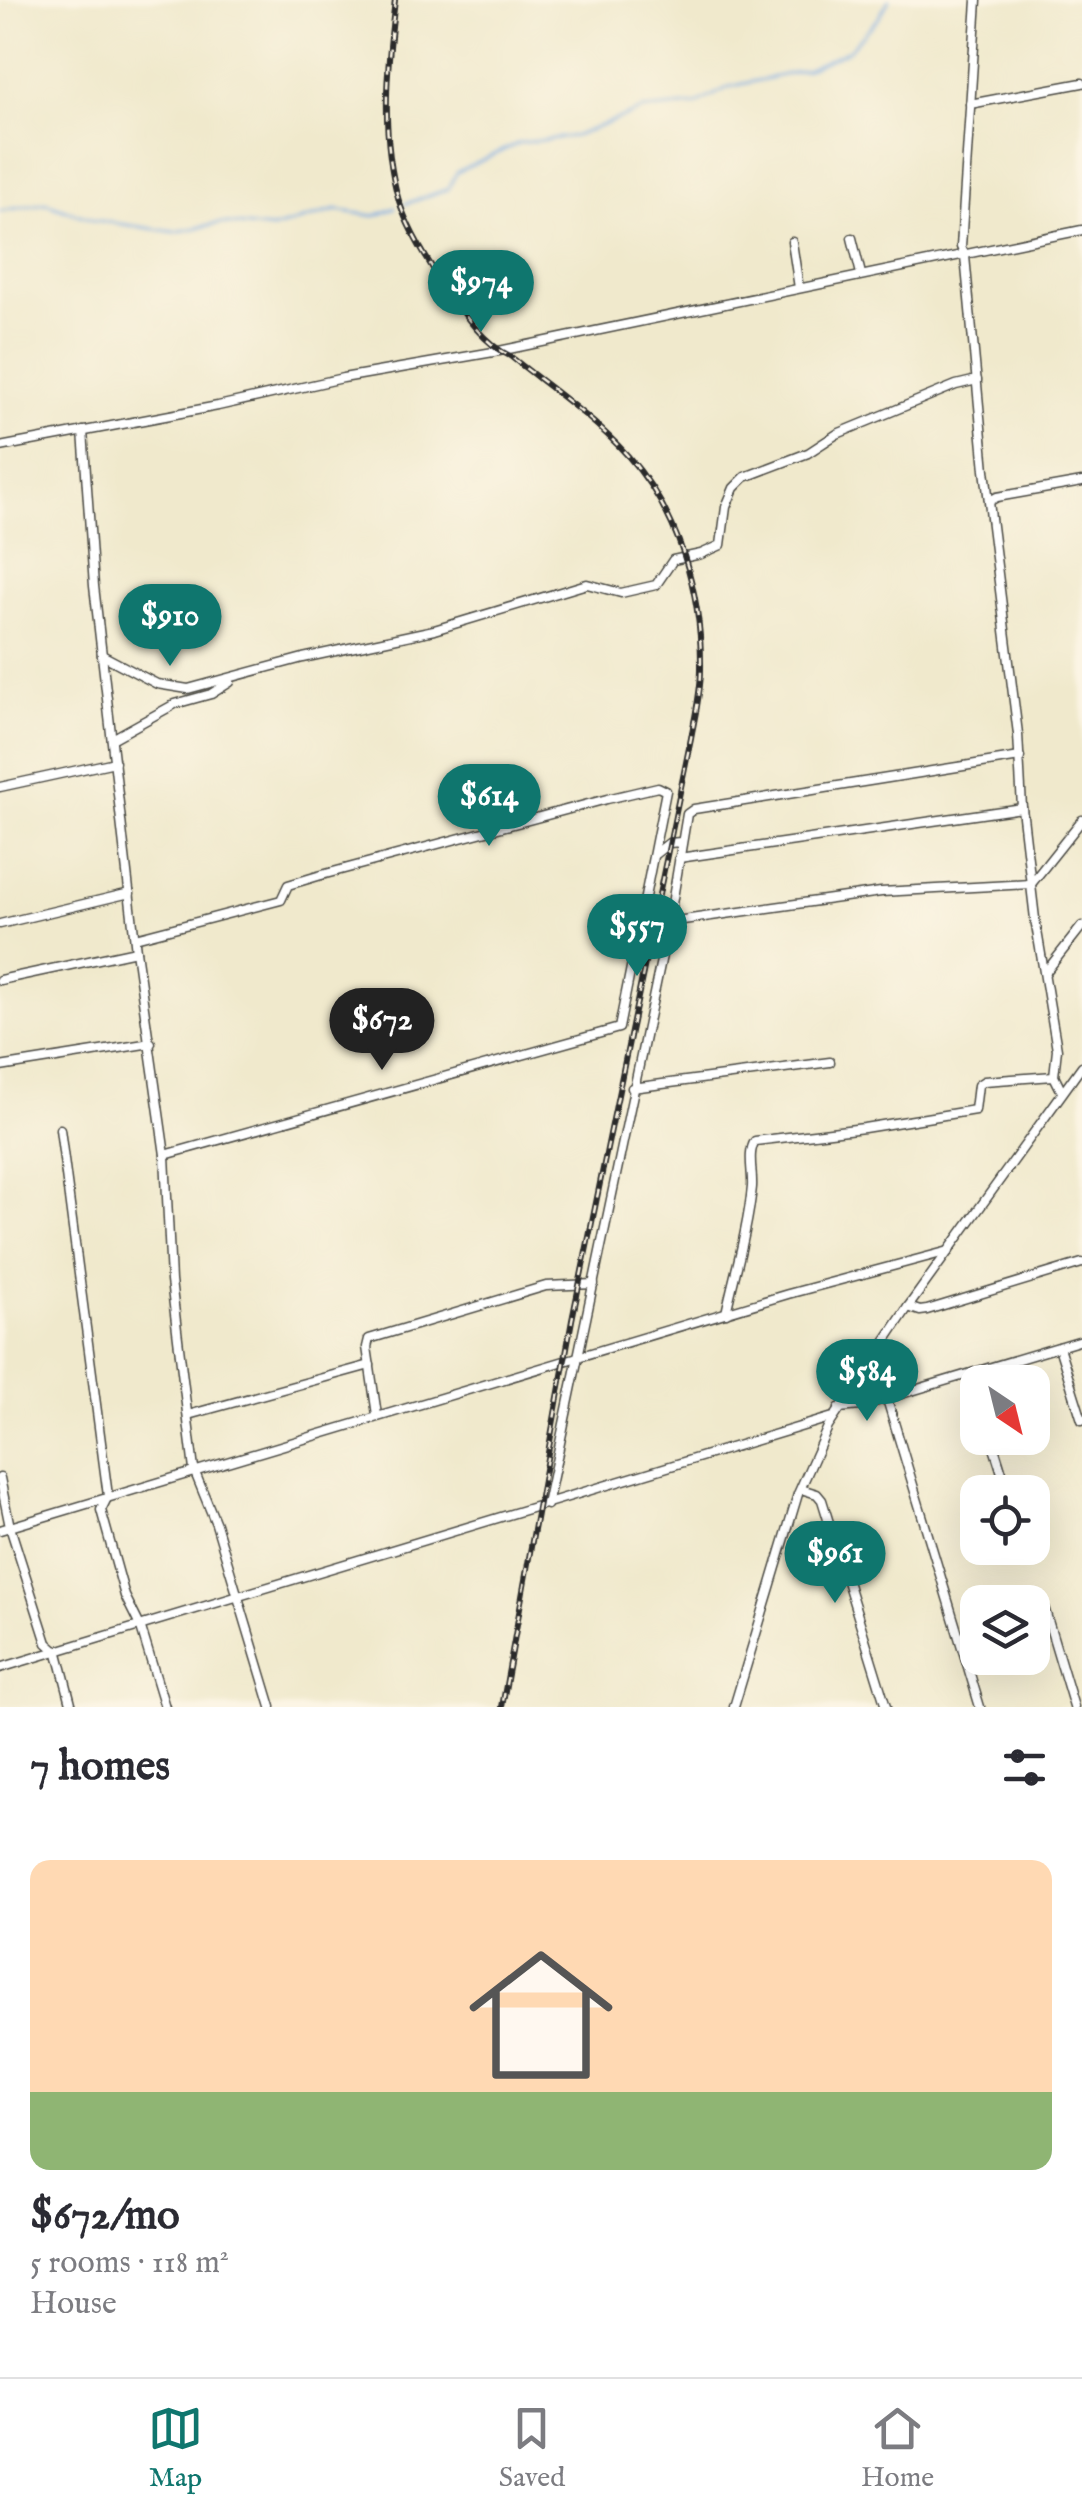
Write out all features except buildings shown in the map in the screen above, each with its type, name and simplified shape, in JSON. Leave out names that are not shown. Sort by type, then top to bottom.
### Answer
[{"type":"street","points":[[977,0],[962,247],[1020,757],[1022,808],[1057,1049],[1054,1076],[1062,1092]]},
{"type":"street","points":[[970,104],[1082,84]]},
{"type":"street","points":[[0,447],[498,351],[1082,230]]},
{"type":"street","points":[[852,238],[862,274]]},
{"type":"street","points":[[792,242],[799,288]]},
{"type":"street","points":[[102,655],[136,675],[172,688],[188,689],[303,658],[434,630],[588,584],[621,592],[656,585],[673,560],[707,552],[721,544],[726,507],[734,488],[745,477],[808,452],[837,434],[977,380]]},
{"type":"street","points":[[83,431],[102,655],[164,1155],[171,1281],[194,1470],[216,1524],[271,1707]]},
{"type":"street","points":[[990,501],[1082,482]]},
{"type":"street","points":[[112,739],[175,704],[211,694],[238,677]]},
{"type":"street","points":[[547,1504],[669,922],[687,814],[694,808],[1020,757]]},
{"type":"street","points":[[0,788],[115,762]]},
{"type":"street","points":[[135,938],[278,902],[288,886],[318,876],[554,812],[662,788],[667,795],[622,1020],[615,1031],[164,1155]]},
{"type":"street","points":[[678,858],[1022,808]]},
{"type":"street","points":[[669,922],[881,892],[1031,884],[1082,820]]},
{"type":"street","points":[[653,857],[669,844],[682,842]]},
{"type":"street","points":[[0,924],[130,893]]},
{"type":"street","points":[[1045,972],[1082,926]]},
{"type":"street","points":[[0,980],[136,951]]},
{"type":"street","points":[[0,1067],[150,1043]]},
{"type":"street","points":[[632,1088],[830,1062]]},
{"type":"street","points":[[734,1707],[818,1444],[908,1307],[1082,1066]]},
{"type":"street","points":[[726,1313],[748,1212],[751,1146],[755,1140],[975,1110],[978,1085],[984,1080],[1054,1076]]},
{"type":"street","points":[[60,1128],[108,1496],[100,1510],[124,1596],[141,1628],[165,1707]]},
{"type":"street","points":[[0,1530],[579,1356],[949,1251]]},
{"type":"street","points":[[908,1307],[927,1310],[1082,1263]]},
{"type":"street","points":[[377,1416],[367,1342],[375,1336],[546,1286],[594,1284]]},
{"type":"street","points":[[1000,1365],[1082,1340]]},
{"type":"street","points":[[1060,1347],[1082,1420]]},
{"type":"street","points":[[188,1415],[370,1366]]},
{"type":"street","points":[[839,1408],[862,1406],[960,1377]]},
{"type":"street","points":[[886,1399],[980,1707]]},
{"type":"street","points":[[0,1668],[834,1417]]},
{"type":"street","points":[[0,1478],[10,1526],[47,1643],[58,1653],[72,1707]]},
{"type":"street","points":[[801,1488],[822,1500],[886,1707]]},
{"type":"street","points":[[1050,1627],[1074,1707]]},
{"type":"waterway","points":[[405,204],[448,189],[457,172],[519,143],[575,136],[642,110],[695,105],[729,87],[805,70],[849,50],[878,19],[889,0]]},
{"type":"waterway","points":[[0,211],[46,203],[94,220],[175,232],[221,223],[272,229],[336,210],[375,216],[395,208]]},
{"type":"railway","points":[[395,0],[387,126],[393,176],[408,224],[447,290],[483,336],[601,429],[646,479],[684,556],[700,640],[701,678],[696,713],[572,1320],[502,1707]]}]
